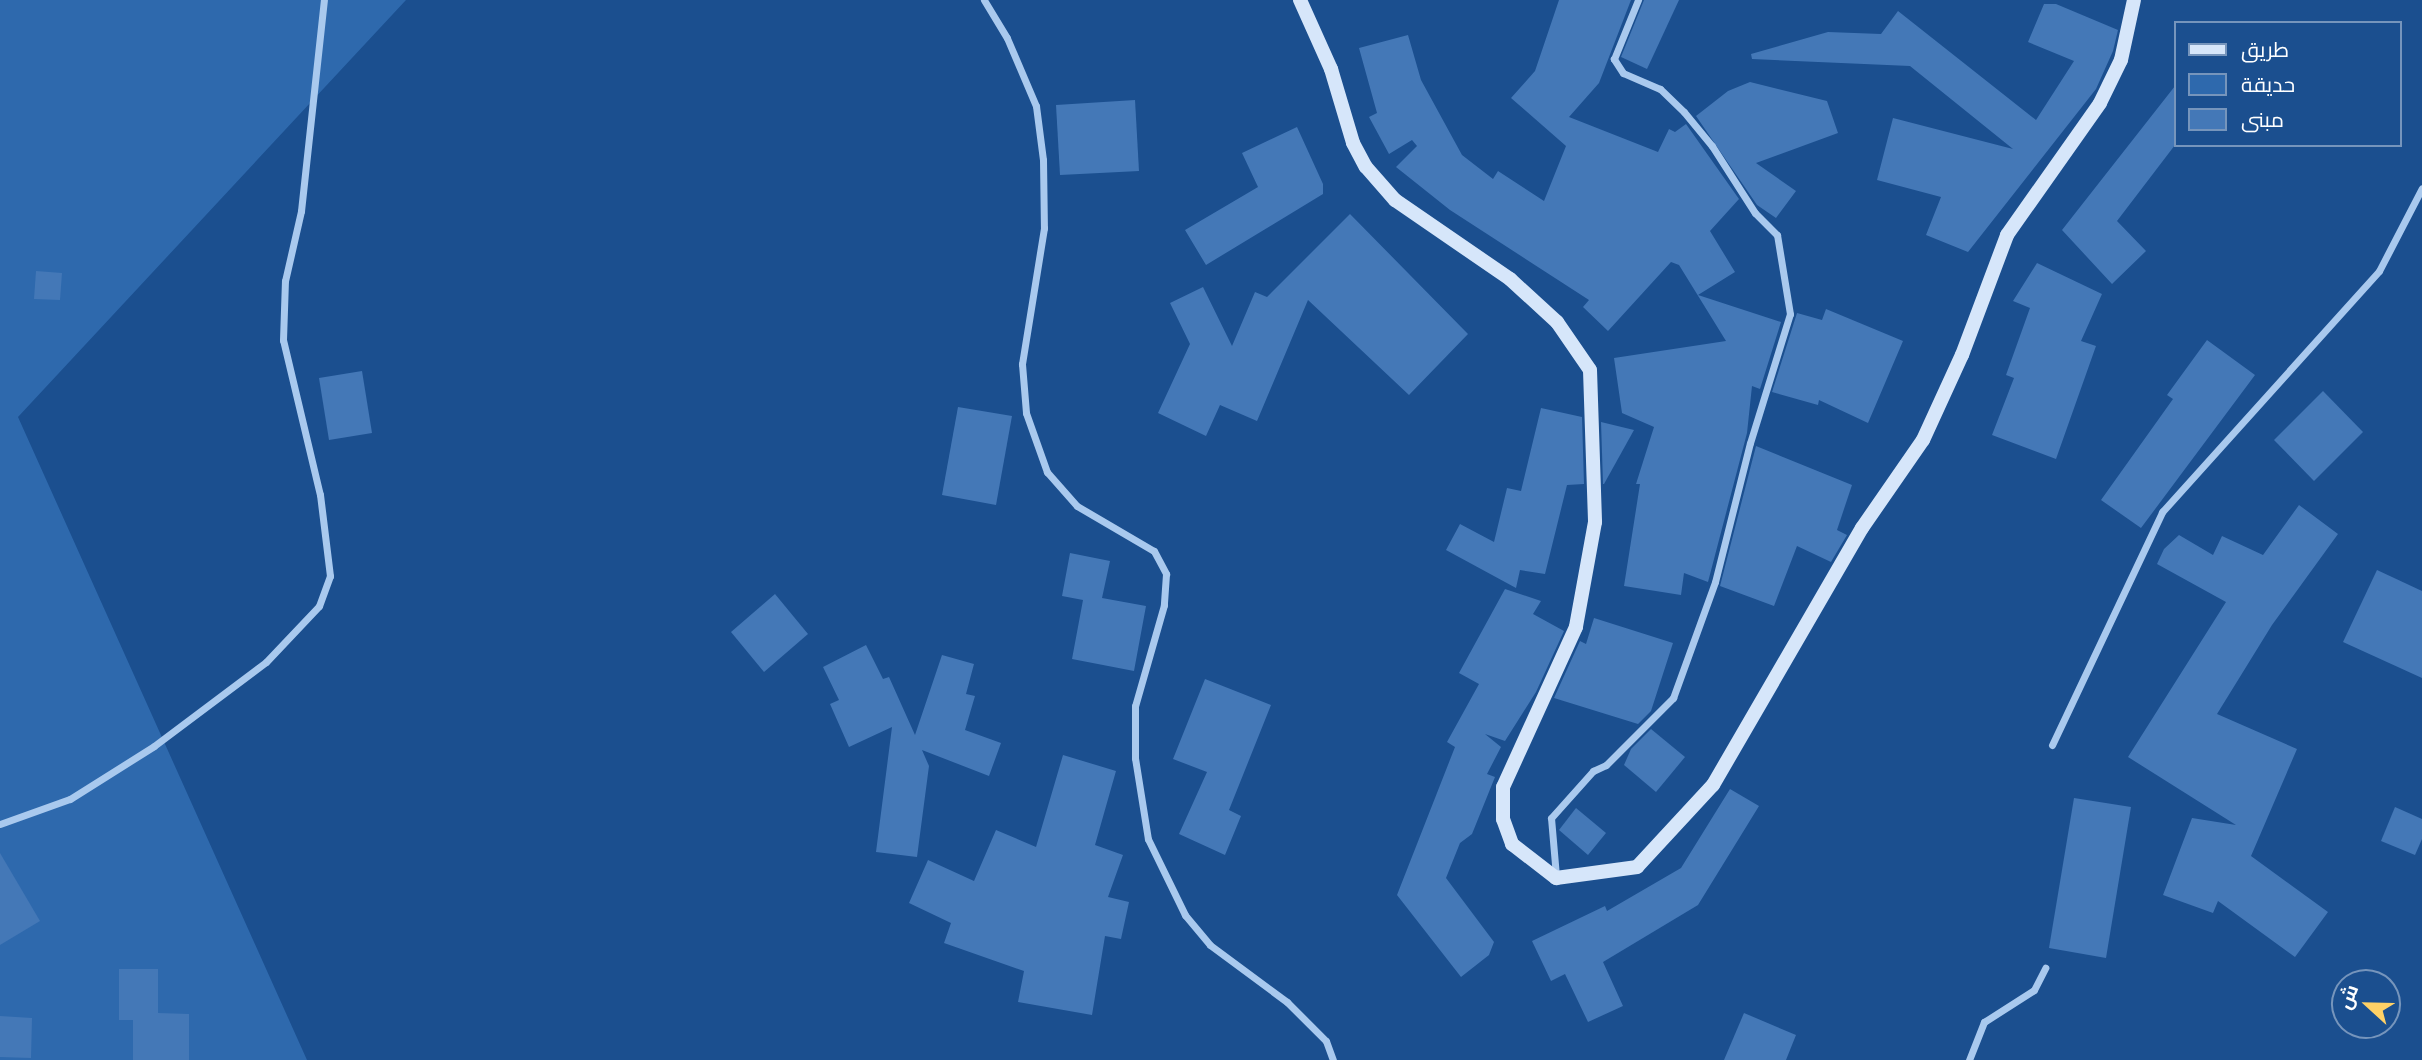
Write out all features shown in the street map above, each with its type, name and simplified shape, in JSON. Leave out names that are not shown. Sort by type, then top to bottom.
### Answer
[{"type":"main road","points":[[1300,0],[1331,69],[1353,143],[1367,167],[1395,200],[1510,279],[1557,322],[1590,370],[1595,522],[1576,627],[1503,788],[1503,819],[1512,844],[1556,878],[1637,867],[1713,785],[1862,528],[1923,440],[1962,355],[2007,235],[2100,103],[2121,60],[2134,0]]},
{"type":"street","points":[[0,824],[70,799],[154,746],[266,662],[319,606],[330,576],[320,495],[284,341],[285,281],[301,211],[324,0]]},
{"type":"street","points":[[984,0],[1007,38],[1036,106],[1044,160],[1044,228],[1022,364],[1026,413],[1047,472],[1077,506],[1154,551],[1166,574],[1164,605],[1135,706],[1135,758],[1148,839],[1185,915],[1202,935],[1287,1002],[1326,1041],[1333,1060]]},
{"type":"street","points":[[1556,878],[1550,818],[1593,771],[1606,765],[1673,698],[1715,582],[1750,443],[1790,314],[1777,235],[1755,213],[1712,146],[1684,112],[1660,89],[1623,73],[1614,59],[1637,0]]},
{"type":"street","points":[[2052,745],[2162,512],[2379,271],[2422,188]]},
{"type":"street","points":[[1969,1060],[1984,1022],[2034,990],[2045,968]]},
{"type":"green space","points":[[0,0],[406,0],[18,417],[307,1060],[0,1060]]},
{"type":"building","points":[[1559,0],[1631,0],[1599,83],[1569,117],[1658,152],[1669,129],[1675,132],[1686,124],[1739,199],[1710,231],[1735,272],[1698,295],[1781,322],[1760,389],[1752,386],[1747,433],[1708,582],[1684,573],[1681,595],[1624,586],[1640,484],[1636,484],[1654,427],[1622,413],[1614,358],[1726,341],[1679,265],[1671,262],[1608,331],[1583,307],[1589,300],[1450,210],[1396,167],[1417,146],[1412,140],[1389,154],[1369,117],[1377,113],[1359,48],[1408,35],[1421,80],[1462,155],[1493,179],[1498,171],[1544,201],[1566,146],[1511,98],[1535,71]]},
{"type":"building","points":[[1644,0],[1679,0],[1647,69],[1621,57]]},
{"type":"building","points":[[2044,4],[2056,4],[2118,30],[2113,51],[2096,89],[1968,252],[1926,235],[1941,197],[1877,180],[1893,118],[2013,149],[1910,66],[1752,59],[1751,54],[1828,32],[1881,34],[1898,11],[2036,120],[2074,61],[2028,42]]},
{"type":"building","points":[[1750,82],[1827,101],[1838,133],[1756,163],[1796,191],[1776,218],[1757,205],[1696,116],[1728,91]]},
{"type":"building","points":[[2174,87],[2174,146],[2117,221],[2146,251],[2112,284],[2062,230]]},
{"type":"building","points":[[1135,100],[1139,171],[1060,175],[1056,105]]},
{"type":"building","points":[[1297,127],[1323,184],[1323,194],[1206,265],[1185,230],[1258,187],[1242,153]]},
{"type":"building","points":[[1350,214],[1468,334],[1409,395],[1308,300],[1257,421],[1220,405],[1206,436],[1158,413],[1190,344],[1170,303],[1203,287],[1232,346],[1255,292],[1267,297]]},
{"type":"building","points":[[2037,263],[2102,294],[2081,341],[2096,346],[2056,459],[1992,435],[2014,378],[2006,375],[2030,308],[2013,301]]},
{"type":"building","points":[[36,271],[62,273],[60,300],[34,299]]},
{"type":"building","points":[[1826,309],[1903,341],[1868,423],[1819,400],[1818,405],[1772,392],[1797,313],[1822,320]]},
{"type":"building","points":[[2207,340],[2255,375],[2141,528],[2101,500],[2173,399],[2167,395]]},
{"type":"building","points":[[362,371],[372,433],[329,440],[319,378]]},
{"type":"building","points":[[2323,391],[2363,432],[2314,481],[2274,440]]},
{"type":"building","points":[[958,407],[1012,416],[996,505],[942,495]]},
{"type":"building","points":[[1541,408],[1582,417],[1584,484],[1567,485],[1545,574],[1520,570],[1516,588],[1446,550],[1460,524],[1494,542],[1507,488],[1521,491]]},
{"type":"building","points":[[1601,422],[1634,430],[1604,484],[1603,484]]},
{"type":"building","points":[[1756,446],[1852,485],[1837,530],[1847,535],[1831,562],[1797,546],[1774,606],[1720,586]]},
{"type":"building","points":[[2299,505],[2338,534],[2272,625],[2217,714],[2297,749],[2251,856],[2328,912],[2295,957],[2218,901],[2213,913],[2163,895],[2192,818],[2236,825],[2128,757],[2226,602],[2157,564],[2164,549],[2179,535],[2213,555],[2222,536],[2263,555]]},
{"type":"building","points":[[1070,553],[1110,561],[1102,598],[1146,606],[1134,671],[1072,659],[1083,600],[1062,596]]},
{"type":"building","points":[[2377,570],[2422,591],[2422,678],[2343,642]]},
{"type":"building","points":[[1505,589],[1541,601],[1533,614],[1564,631],[1536,692],[1505,741],[1485,734],[1501,747],[1487,774],[1495,777],[1472,834],[1460,843],[1446,878],[1494,942],[1489,955],[1461,977],[1397,895],[1455,747],[1447,742],[1479,684],[1459,673]]},
{"type":"building","points":[[775,594],[808,634],[764,672],[731,632]]},
{"type":"building","points":[[1594,618],[1673,643],[1651,711],[1638,724],[1554,698],[1580,641],[1586,644]]},
{"type":"building","points":[[866,645],[883,679],[889,677],[915,735],[942,655],[974,664],[966,694],[975,696],[965,730],[1001,743],[989,776],[922,750],[929,766],[917,857],[876,852],[892,727],[849,747],[830,704],[839,700],[823,667]]},
{"type":"building","points":[[1205,679],[1271,705],[1229,810],[1241,816],[1225,855],[1179,834],[1207,772],[1173,759]]},
{"type":"building","points":[[1651,729],[1685,757],[1656,792],[1624,765],[1631,749]]},
{"type":"building","points":[[1063,755],[1116,771],[1095,845],[1123,855],[1108,897],[1129,902],[1121,939],[1105,936],[1092,1015],[1018,1002],[1024,971],[944,943],[951,923],[909,903],[928,860],[974,881],[996,830],[1036,847]]},
{"type":"building","points":[[1730,789],[1759,806],[1698,905],[1603,962],[1623,1006],[1588,1022],[1565,974],[1551,981],[1532,941],[1605,906],[1607,911],[1681,868]]},
{"type":"building","points":[[2074,798],[2131,807],[2106,958],[2049,948]]},
{"type":"building","points":[[2395,807],[2422,819],[2422,839],[2415,855],[2381,841]]},
{"type":"building","points":[[1576,808],[1606,833],[1588,855],[1559,830]]},
{"type":"building","points":[[0,853],[40,921],[0,945]]},
{"type":"building","points":[[119,969],[158,969],[158,1013],[189,1014],[189,1060],[133,1060],[133,1020],[119,1020]]},
{"type":"building","points":[[1744,1013],[1796,1035],[1786,1060],[1724,1060]]},
{"type":"building","points":[[0,1016],[32,1018],[31,1058],[0,1057]]}]
